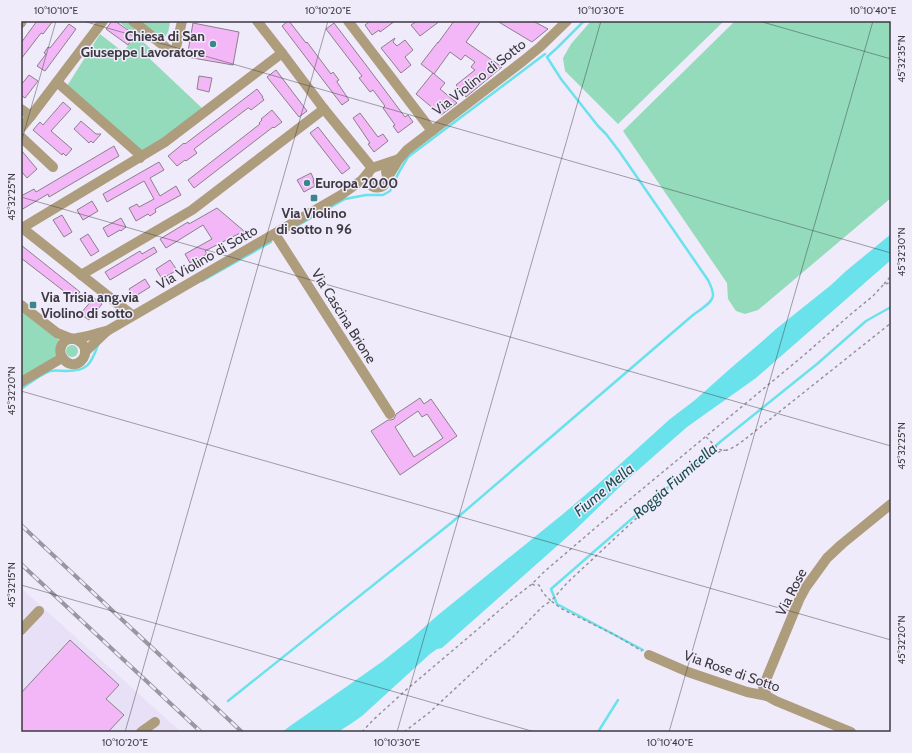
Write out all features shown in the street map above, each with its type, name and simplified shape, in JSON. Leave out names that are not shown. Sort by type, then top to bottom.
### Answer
[{"type":"street","points":[[21,128],[103,21]]},
{"type":"street","points":[[133,21],[169,50],[174,50],[176,48],[182,21]]},
{"type":"street","points":[[257,21],[324,110],[372,169]]},
{"type":"street","name":"Via Violino di Sotto","points":[[341,195],[360,188],[376,188],[383,186],[399,159],[407,150],[517,66],[540,47],[567,21]]},
{"type":"street","points":[[352,22],[432,131]]},
{"type":"street","points":[[132,316],[22,227],[165,142],[282,53]]},
{"type":"street","points":[[57,82],[138,153],[140,158]]},
{"type":"street","points":[[21,109],[31,116]]},
{"type":"street","points":[[81,275],[192,210],[324,110]]},
{"type":"street","points":[[21,137],[53,167]]},
{"type":"street","name":"Via Violino di Sotto","points":[[62,345],[65,341],[107,330],[341,195],[362,180],[372,169],[399,159]]},
{"type":"street","points":[[372,169],[384,169],[388,178]]},
{"type":"street","points":[[372,169],[367,176],[368,182],[376,188]]},
{"type":"street","name":"Via Cascina Brione","points":[[275,234],[390,414]]},
{"type":"street","points":[[21,305],[57,333],[81,342],[84,345],[85,352]]},
{"type":"street","name":"Via Violino di Sotto","points":[[62,358],[68,363],[76,364],[82,359],[85,352],[107,330]]},
{"type":"street","points":[[21,382],[62,358],[60,351],[62,345],[57,333]]},
{"type":"street","name":"Via Rose","points":[[767,696],[763,687],[799,600],[806,587],[827,558],[891,504]]},
{"type":"street","points":[[21,630],[40,611]]},
{"type":"street","name":"Via Rose di Sotto","points":[[649,655],[688,672],[747,692],[767,696],[851,732]]},
{"type":"street","points":[[141,732],[155,722]]},
{"type":"path","points":[[362,732],[406,690],[532,584],[540,575],[873,296],[891,276]]},
{"type":"path","points":[[884,284],[891,283]]},
{"type":"path","points":[[404,732],[430,712],[488,658],[512,638],[542,607],[551,601],[567,583],[692,468],[709,455],[726,450],[744,440],[891,323]]},
{"type":"path","points":[[705,437],[708,438],[719,450],[726,450]]},
{"type":"path","points":[[532,584],[539,585],[551,601],[562,609],[649,655]]},
{"type":"shaded area","points":[[21,588],[181,732],[21,732]]},
{"type":"green space","points":[[118,21],[170,21],[167,33],[162,38],[145,30],[137,36],[154,52],[150,59],[203,109],[141,154],[67,86],[100,34],[123,52],[136,36]]},
{"type":"green space","points":[[591,21],[724,21],[618,124],[565,71],[563,58],[571,44]]},
{"type":"green space","points":[[735,21],[891,21],[891,198],[758,310],[745,314],[736,311],[728,299],[727,283],[623,131]]},
{"type":"green space","points":[[21,309],[55,335],[59,341],[58,354],[53,359],[21,378]]},
{"type":"green space","points":[[70,345],[74,345],[78,351],[74,357],[70,357],[66,353],[66,349]]},
{"type":"water","name":"Fiume Mella","points":[[891,234],[891,260],[756,378],[687,427],[629,478],[575,530],[442,648],[437,649],[430,654],[362,716],[338,732],[282,732],[383,661],[412,638],[438,615],[563,514],[670,419],[695,400],[776,329]]},
{"type":"building","points":[[37,21],[53,21],[43,34],[41,33],[21,59],[21,43]]},
{"type":"building","points":[[112,21],[115,21],[135,35],[128,45],[106,29]]},
{"type":"building","points":[[288,21],[306,43],[307,42],[331,74],[333,72],[339,80],[337,82],[349,100],[342,105],[282,26]]},
{"type":"building","points":[[370,21],[395,21],[380,32],[379,30],[372,35],[365,25]]},
{"type":"building","points":[[417,21],[440,21],[420,36],[411,25]]},
{"type":"building","points":[[454,21],[481,21],[466,42],[502,67],[466,97],[456,85],[475,70],[471,67],[475,62],[465,55],[461,60],[450,52],[434,74],[421,64]]},
{"type":"building","points":[[497,21],[533,21],[548,29],[532,42]]},
{"type":"building","name":"Chiesa di San Giuseppe Lavoratore","points":[[193,23],[239,32],[233,65],[187,57]]},
{"type":"building","points":[[334,23],[405,117],[408,115],[413,122],[398,133],[393,126],[395,125],[383,108],[385,106],[373,90],[370,92],[359,78],[362,76],[326,29]]},
{"type":"building","points":[[69,24],[76,29],[45,71],[37,66],[46,54],[44,53],[48,47],[50,48]]},
{"type":"building","points":[[395,38],[393,42],[397,46],[405,40],[413,50],[405,57],[411,65],[401,73],[381,48]]},
{"type":"building","points":[[276,70],[307,111],[299,117],[267,77]]},
{"type":"building","points":[[433,73],[445,83],[440,89],[457,103],[441,115],[416,94]]},
{"type":"building","points":[[29,75],[38,81],[25,98],[21,95],[21,85]]},
{"type":"building","points":[[199,76],[212,78],[209,92],[197,89]]},
{"type":"building","points":[[257,89],[264,100],[251,110],[248,108],[194,149],[197,153],[177,166],[168,156],[184,143],[185,144]]},
{"type":"building","points":[[63,102],[71,109],[51,131],[72,149],[66,156],[63,153],[62,155],[33,130],[40,122],[43,125]]},
{"type":"building","points":[[272,110],[282,122],[274,128],[273,127],[194,188],[188,180],[260,124],[261,119]]},
{"type":"building","points":[[360,113],[378,137],[383,134],[388,141],[374,152],[368,144],[370,143],[353,118]]},
{"type":"building","points":[[81,121],[96,134],[101,134],[93,143],[91,141],[89,143],[74,129]]},
{"type":"building","points":[[318,127],[350,168],[342,174],[310,133]]},
{"type":"building","points":[[114,146],[119,156],[49,197],[48,194],[21,210],[21,196],[34,189],[36,192]]},
{"type":"building","points":[[21,150],[37,169],[27,178],[21,171]]},
{"type":"building","points":[[159,162],[164,170],[150,178],[160,196],[176,186],[181,195],[155,209],[156,212],[150,216],[148,214],[136,221],[129,208],[137,204],[139,207],[154,199],[144,181],[107,202],[103,194]]},
{"type":"building","points":[[311,173],[315,186],[304,192],[297,180]]},
{"type":"building","points":[[92,201],[98,211],[83,220],[77,210]]},
{"type":"building","points":[[217,208],[244,231],[205,251],[207,254],[190,263],[185,254],[212,239],[203,225],[166,248],[160,239],[188,222],[189,224]]},
{"type":"building","points":[[62,215],[72,232],[64,237],[53,220]]},
{"type":"building","points":[[121,218],[126,227],[108,237],[103,228]]},
{"type":"building","points":[[88,234],[99,251],[91,256],[80,239]]},
{"type":"building","points":[[21,245],[80,292],[74,299],[21,258]]},
{"type":"building","points":[[154,247],[157,252],[110,280],[105,272],[140,251],[142,254]]},
{"type":"building","points":[[170,260],[177,270],[162,279],[156,269]]},
{"type":"building","points":[[145,279],[150,287],[134,297],[129,289]]},
{"type":"building","points":[[94,298],[102,304],[89,320],[80,314]]},
{"type":"building","points":[[420,398],[424,404],[431,399],[457,436],[400,475],[371,431],[388,420],[394,419],[396,414]],"holes":[[[418,411],[422,417],[427,414],[443,438],[414,457],[395,427]]]},
{"type":"building","points":[[70,640],[119,685],[106,699],[124,715],[108,732],[21,732],[21,693]]},
{"type":"waterway","points":[[228,701],[451,523],[711,301],[713,295],[708,280],[619,151],[561,79],[547,57],[584,21]]},
{"type":"waterway","points":[[295,227],[345,199],[366,195],[383,195],[390,191],[408,157],[545,54]]},
{"type":"waterway","points":[[202,281],[271,242]]},
{"type":"waterway","name":"Roggia Fiumicella","points":[[643,650],[557,604],[551,589],[720,442],[817,364],[866,321],[891,307]]},
{"type":"waterway","points":[[21,389],[47,372],[73,371],[84,368],[91,362],[98,345]]},
{"type":"waterway","name":"Roggia Fiumicella","points":[[598,732],[618,700]]},
{"type":"railway","points":[[21,525],[242,732]]},
{"type":"railway","points":[[21,564],[201,732]]},
{"type":"place","name":"Chiesa di San Giuseppe Lavoratore","points":[[213,44]]},
{"type":"place","name":"Europa 2000","points":[[307,183]]},
{"type":"place","name":"Via Violino di sotto n 96","points":[[314,198]]},
{"type":"place","name":"Via Trisia ang.via Violino di sotto","points":[[33,305]]}]
